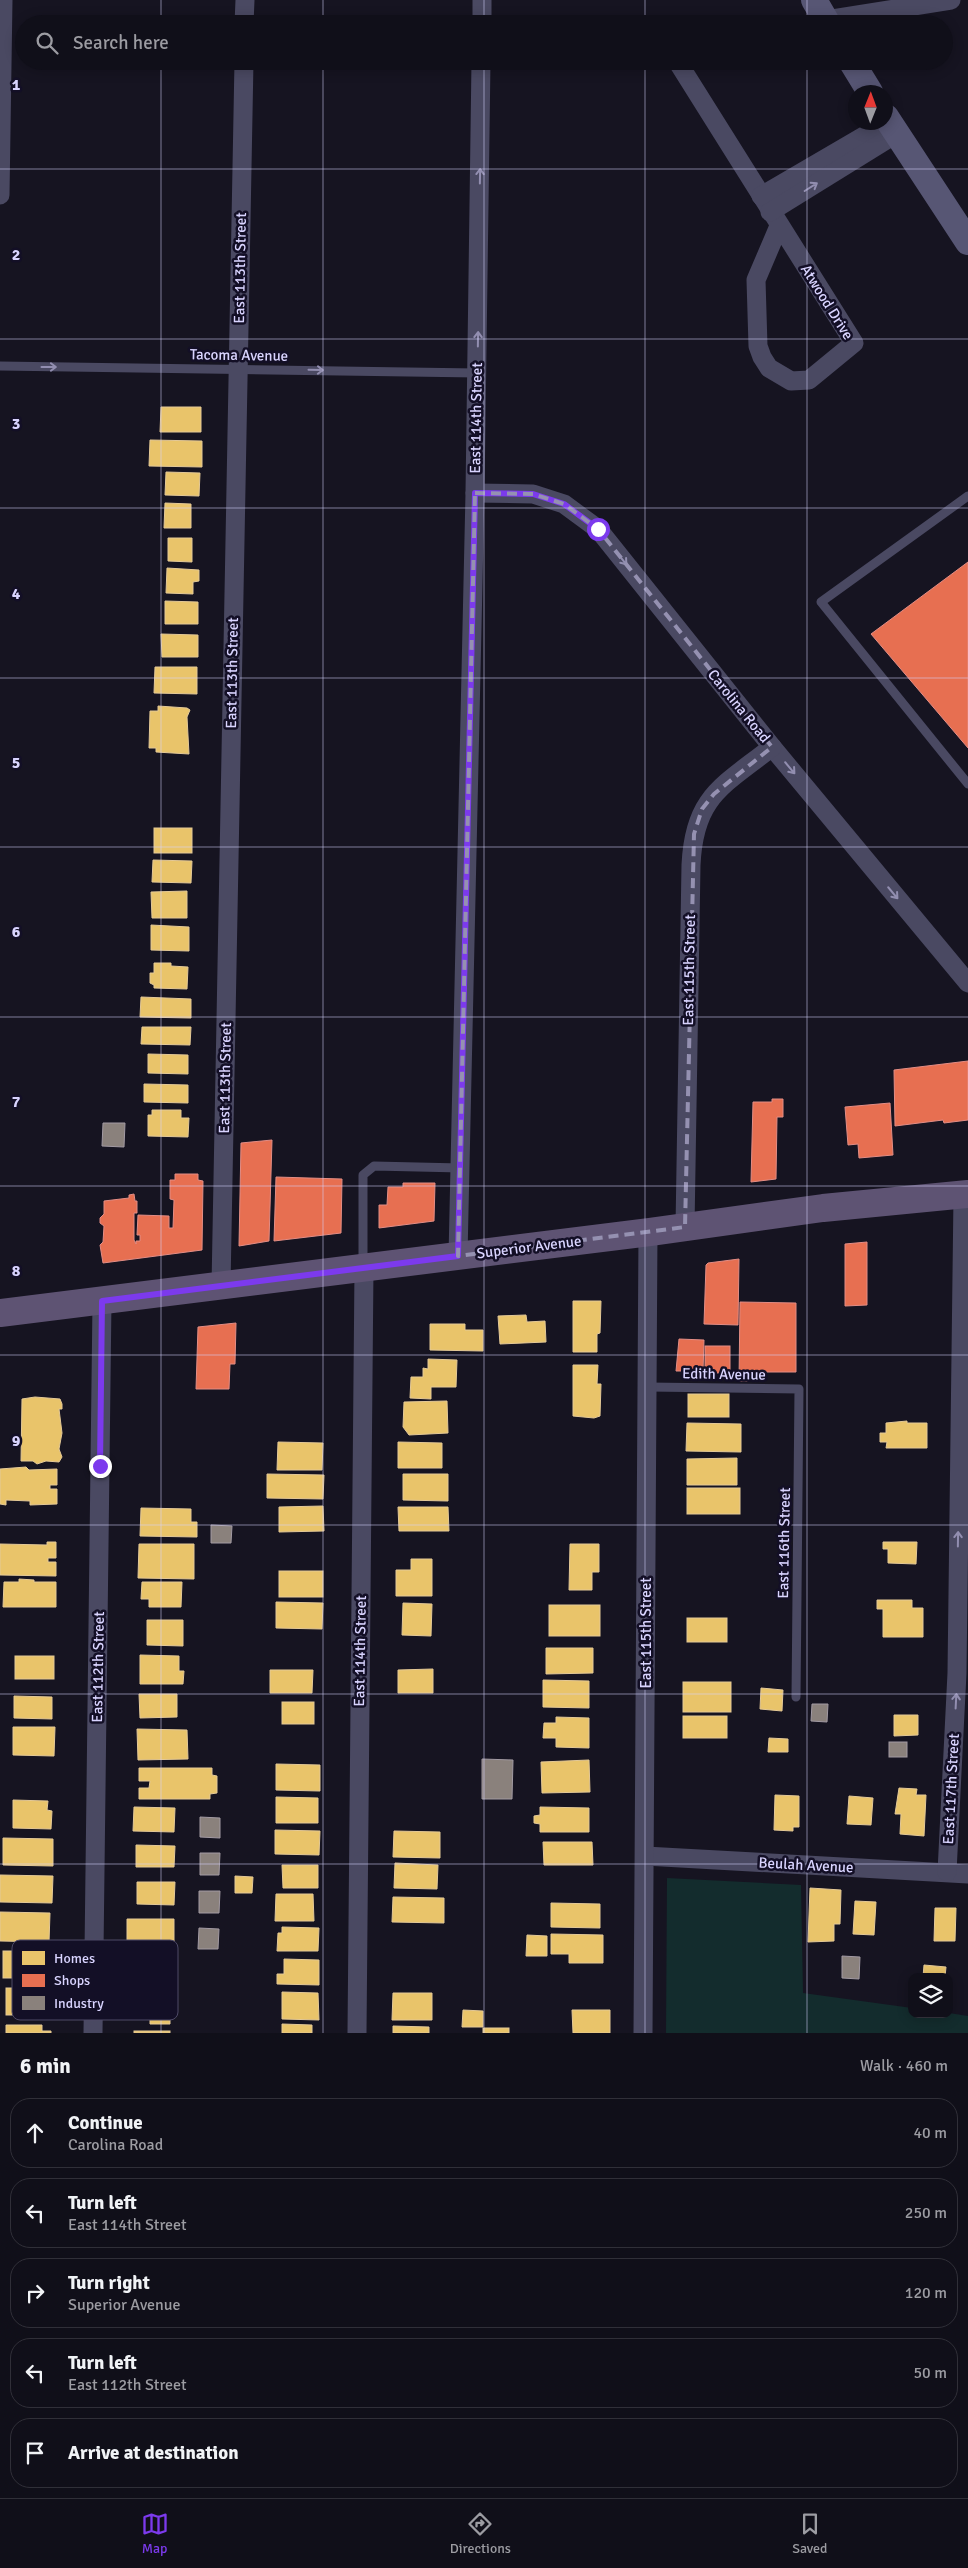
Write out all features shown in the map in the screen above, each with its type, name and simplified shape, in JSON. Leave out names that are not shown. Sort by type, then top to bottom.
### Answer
[{"type":"main road","name":"Superior Avenue","points":[[0,1313],[648,1232],[823,1208],[965,1195]]},
{"type":"street","points":[[0,195],[3,0]]},
{"type":"street","points":[[244,15],[245,0]]},
{"type":"street","points":[[482,0],[482,15]]},
{"type":"street","points":[[823,15],[951,0]]},
{"type":"street","name":"East 113th Street","points":[[221,1286],[244,70]]},
{"type":"street","name":"East 114th Street","points":[[458,1256],[475,493],[481,70]]},
{"type":"street","name":"Atwood Drive","points":[[683,70],[854,343],[809,380],[792,381],[769,368],[758,346],[756,280],[770,211]]},
{"type":"street","points":[[857,70],[866,85]]},
{"type":"street","points":[[893,129],[968,242]]},
{"type":"street","points":[[770,211],[882,130]]},
{"type":"street","name":"Carolina Road","points":[[475,493],[533,494],[564,504],[598,529],[772,747],[968,983]]},
{"type":"street","name":"East 115th Street","points":[[685,1227],[691,864],[694,834],[702,809],[714,794],[772,747]]},
{"type":"street","name":"East 117th Street","points":[[947,1872],[957,1672],[965,1195]]},
{"type":"street","name":"East 115th Street","points":[[643,2033],[648,1232]]},
{"type":"street","name":"East 114th Street","points":[[357,2033],[364,1268]]},
{"type":"street","name":"East 112th Street","points":[[94,1940],[102,1301]]},
{"type":"street","name":"Beulah Avenue","points":[[645,1856],[968,1874]]},
{"type":"street","name":"East 112th Street","points":[[93,2020],[93,2033]]},
{"type":"lane","name":"Tacoma Avenue","points":[[0,366],[477,373]]},
{"type":"lane","points":[[968,496],[821,602],[968,784]]},
{"type":"lane","points":[[364,1268],[363,1175],[374,1166],[460,1168]]},
{"type":"lane","name":"Edith Avenue","points":[[648,1387],[799,1389]]},
{"type":"lane","name":"East 116th Street","points":[[796,1698],[799,1389]]},
{"type":"highlighted area","points":[[475,493],[533,494],[564,504],[598,529],[772,747],[714,794],[702,809],[694,834],[685,1227],[458,1256]]},
{"type":"green space","points":[[667,1878],[801,1885],[803,1993],[908,2007],[908,2018],[953,2018],[953,2014],[968,2016],[968,2033],[666,2033]]},
{"type":"building: Homes","points":[[161,407],[201,407],[201,432],[160,432]]},
{"type":"building: Homes","points":[[150,440],[202,441],[202,467],[149,466]]},
{"type":"building: Homes","points":[[166,472],[200,473],[199,496],[165,495]]},
{"type":"building: Homes","points":[[165,503],[191,504],[191,528],[164,528]]},
{"type":"building: Homes","points":[[168,538],[192,538],[192,562],[168,561]]},
{"type":"building: Homes","points":[[167,568],[199,570],[199,581],[193,582],[193,594],[166,593]]},
{"type":"building: Homes","points":[[165,601],[198,602],[198,624],[165,624]]},
{"type":"building: Homes","points":[[161,634],[198,635],[198,657],[162,657]]},
{"type":"building: Homes","points":[[155,667],[197,667],[197,694],[154,693]]},
{"type":"building: Homes","points":[[158,706],[187,708],[190,710],[187,717],[189,754],[156,752],[156,748],[149,748],[150,711],[158,711]]},
{"type":"building: Homes","points":[[154,828],[192,828],[192,853],[154,853]]},
{"type":"building: Homes","points":[[153,860],[192,861],[191,883],[152,882]]},
{"type":"building: Homes","points":[[187,891],[187,918],[152,918],[151,892]]},
{"type":"building: Homes","points":[[151,925],[189,927],[189,951],[151,950]]},
{"type":"building: Homes","points":[[154,963],[171,963],[171,966],[188,967],[187,989],[154,988],[154,985],[150,983],[150,973],[154,973]]},
{"type":"building: Homes","points":[[141,997],[191,999],[191,1018],[140,1017]]},
{"type":"building: Homes","points":[[142,1027],[191,1027],[190,1045],[141,1044]]},
{"type":"building: Homes","points":[[148,1054],[188,1055],[188,1074],[148,1073]]},
{"type":"building: Homes","points":[[144,1084],[188,1085],[188,1103],[144,1102]]},
{"type":"building: Homes","points":[[152,1110],[181,1110],[181,1118],[189,1118],[188,1137],[148,1136],[148,1115],[152,1115]]},
{"type":"building: Homes","points":[[573,1301],[601,1301],[600,1333],[597,1334],[597,1352],[573,1352]]},
{"type":"building: Homes","points":[[526,1315],[527,1322],[545,1321],[546,1342],[500,1344],[498,1316]]},
{"type":"building: Homes","points":[[430,1324],[465,1324],[465,1330],[483,1330],[483,1351],[430,1350]]},
{"type":"building: Homes","points":[[428,1359],[457,1360],[456,1387],[431,1387],[431,1399],[410,1398],[411,1377],[423,1377],[423,1368],[428,1369]]},
{"type":"building: Homes","points":[[573,1365],[598,1365],[597,1384],[601,1384],[600,1416],[594,1418],[573,1416]]},
{"type":"building: Homes","points":[[688,1394],[729,1394],[729,1417],[688,1417]]},
{"type":"building: Homes","points":[[35,1397],[60,1399],[62,1404],[62,1409],[59,1409],[62,1433],[59,1449],[62,1457],[59,1462],[46,1461],[37,1464],[33,1461],[21,1461],[22,1399]]},
{"type":"building: Homes","points":[[447,1401],[448,1433],[409,1435],[403,1427],[404,1402]]},
{"type":"building: Homes","points":[[907,1421],[907,1423],[927,1423],[927,1448],[886,1448],[887,1442],[880,1442],[880,1433],[886,1433],[886,1423]]},
{"type":"building: Homes","points":[[687,1423],[741,1424],[741,1452],[686,1451]]},
{"type":"building: Homes","points":[[278,1442],[323,1443],[322,1470],[277,1470]]},
{"type":"building: Homes","points":[[398,1442],[442,1443],[442,1468],[398,1468]]},
{"type":"building: Homes","points":[[737,1458],[737,1485],[687,1485],[687,1459]]},
{"type":"building: Homes","points":[[26,1467],[29,1470],[57,1469],[57,1485],[50,1485],[50,1489],[57,1489],[57,1504],[30,1505],[30,1501],[6,1500],[6,1505],[0,1504],[0,1469]]},
{"type":"building: Homes","points":[[267,1474],[324,1475],[323,1499],[267,1498]]},
{"type":"building: Homes","points":[[403,1474],[448,1474],[448,1501],[403,1500]]},
{"type":"building: Homes","points":[[687,1488],[740,1488],[740,1514],[687,1514]]},
{"type":"building: Homes","points":[[323,1506],[324,1531],[279,1532],[279,1507]]},
{"type":"building: Homes","points":[[398,1507],[448,1507],[449,1531],[399,1531]]},
{"type":"building: Homes","points":[[141,1508],[191,1509],[191,1522],[197,1522],[197,1537],[140,1536]]},
{"type":"building: Homes","points":[[47,1542],[56,1542],[56,1558],[48,1558],[48,1562],[56,1562],[56,1576],[0,1575],[0,1544],[47,1545]]},
{"type":"building: Homes","points":[[883,1542],[917,1542],[916,1564],[888,1563],[888,1549],[883,1549]]},
{"type":"building: Homes","points":[[139,1544],[194,1544],[194,1579],[138,1578]]},
{"type":"building: Homes","points":[[570,1544],[599,1544],[599,1572],[592,1572],[592,1590],[569,1590]]},
{"type":"building: Homes","points":[[411,1559],[432,1559],[432,1596],[396,1596],[396,1570],[411,1570]]},
{"type":"building: Homes","points":[[279,1571],[323,1571],[323,1597],[279,1597]]},
{"type":"building: Homes","points":[[19,1579],[34,1580],[34,1582],[56,1582],[56,1607],[3,1607],[4,1582],[19,1582]]},
{"type":"building: Homes","points":[[142,1582],[182,1582],[181,1607],[149,1607],[149,1599],[141,1599]]},
{"type":"building: Homes","points":[[877,1600],[912,1600],[912,1608],[923,1608],[923,1637],[883,1637],[883,1609],[877,1609]]},
{"type":"building: Homes","points":[[276,1602],[323,1603],[322,1629],[276,1628]]},
{"type":"building: Homes","points":[[403,1603],[432,1604],[431,1636],[402,1635]]},
{"type":"building: Homes","points":[[549,1605],[600,1605],[600,1636],[549,1636]]},
{"type":"building: Homes","points":[[687,1618],[727,1618],[727,1642],[687,1642]]},
{"type":"building: Homes","points":[[147,1620],[183,1620],[183,1646],[147,1645]]},
{"type":"building: Homes","points":[[546,1648],[593,1648],[593,1673],[546,1674]]},
{"type":"building: Homes","points":[[140,1655],[179,1656],[179,1671],[184,1671],[183,1684],[140,1684]]},
{"type":"building: Homes","points":[[15,1656],[54,1656],[54,1679],[15,1679]]},
{"type":"building: Homes","points":[[433,1669],[433,1693],[398,1693],[398,1670]]},
{"type":"building: Homes","points":[[270,1670],[313,1670],[312,1693],[270,1693]]},
{"type":"building: Homes","points":[[543,1680],[589,1681],[589,1708],[543,1707]]},
{"type":"building: Homes","points":[[683,1682],[731,1682],[731,1712],[683,1712]]},
{"type":"building: Homes","points":[[761,1688],[783,1690],[782,1711],[760,1709]]},
{"type":"building: Homes","points":[[139,1694],[177,1694],[177,1717],[140,1718]]},
{"type":"building: Homes","points":[[14,1696],[52,1697],[52,1719],[14,1718]]},
{"type":"building: Homes","points":[[282,1702],[314,1702],[314,1724],[282,1724]]},
{"type":"building: Homes","points":[[894,1715],[918,1715],[918,1735],[894,1736]]},
{"type":"building: Homes","points":[[683,1716],[727,1716],[727,1738],[683,1738]]},
{"type":"building: Homes","points":[[556,1717],[589,1718],[589,1748],[556,1747],[556,1738],[543,1738],[544,1723],[556,1723]]},
{"type":"building: Homes","points":[[13,1727],[55,1727],[54,1756],[13,1755]]},
{"type":"building: Homes","points":[[137,1729],[187,1730],[188,1759],[138,1760]]},
{"type":"building: Homes","points":[[769,1738],[788,1739],[788,1752],[768,1752]]},
{"type":"building: Homes","points":[[589,1760],[590,1792],[542,1793],[541,1762]]},
{"type":"building: Homes","points":[[276,1764],[320,1765],[320,1791],[276,1790]]},
{"type":"building: Homes","points":[[139,1768],[212,1768],[212,1775],[217,1776],[217,1793],[210,1794],[210,1799],[139,1799],[139,1788],[149,1788],[150,1781],[139,1781]]},
{"type":"building: Homes","points":[[899,1788],[917,1789],[916,1795],[926,1795],[924,1836],[900,1834],[901,1814],[895,1814]]},
{"type":"building: Homes","points":[[775,1795],[799,1796],[799,1827],[793,1827],[793,1831],[774,1830]]},
{"type":"building: Homes","points":[[849,1796],[873,1798],[871,1825],[847,1824]]},
{"type":"building: Homes","points":[[276,1797],[318,1798],[318,1823],[276,1823]]},
{"type":"building: Homes","points":[[13,1800],[48,1801],[47,1810],[52,1811],[51,1829],[13,1828]]},
{"type":"building: Homes","points":[[134,1807],[175,1808],[174,1832],[133,1831]]},
{"type":"building: Homes","points":[[540,1807],[589,1808],[589,1832],[540,1832],[540,1824],[534,1823],[534,1816],[540,1815]]},
{"type":"building: Homes","points":[[275,1830],[320,1831],[319,1855],[275,1854]]},
{"type":"building: Homes","points":[[394,1831],[440,1832],[440,1858],[393,1857]]},
{"type":"building: Homes","points":[[3,1838],[53,1839],[53,1866],[3,1865]]},
{"type":"building: Homes","points":[[543,1842],[592,1842],[593,1865],[544,1865]]},
{"type":"building: Homes","points":[[136,1845],[175,1846],[174,1867],[136,1867]]},
{"type":"building: Homes","points":[[395,1863],[438,1865],[437,1889],[394,1888]]},
{"type":"building: Homes","points":[[282,1865],[318,1865],[318,1888],[283,1888]]},
{"type":"building: Homes","points":[[0,1875],[53,1876],[52,1903],[0,1902]]},
{"type":"building: Homes","points":[[235,1876],[253,1877],[252,1893],[235,1893]]},
{"type":"building: Homes","points":[[137,1882],[175,1882],[174,1905],[137,1904]]},
{"type":"building: Homes","points":[[810,1888],[841,1890],[840,1924],[834,1924],[834,1941],[808,1942]]},
{"type":"building: Homes","points":[[276,1894],[313,1894],[314,1921],[275,1921]]},
{"type":"building: Homes","points":[[393,1897],[444,1898],[444,1923],[392,1922]]},
{"type":"building: Homes","points":[[855,1901],[876,1902],[874,1935],[853,1934]]},
{"type":"building: Homes","points":[[551,1903],[600,1904],[600,1928],[551,1927]]},
{"type":"building: Homes","points":[[935,1908],[956,1908],[955,1941],[934,1941]]},
{"type":"building: Homes","points":[[0,1912],[50,1913],[49,1940],[0,1941]]},
{"type":"building: Homes","points":[[127,1919],[174,1919],[174,1940],[127,1940]]},
{"type":"building: Homes","points":[[282,1927],[319,1928],[318,1951],[277,1951],[278,1933],[282,1933]]},
{"type":"building: Homes","points":[[551,1934],[603,1935],[603,1963],[569,1963],[569,1954],[551,1954]]},
{"type":"building: Homes","points":[[527,1935],[547,1936],[547,1956],[526,1956]]},
{"type":"building: Homes","points":[[3,1951],[12,1951],[12,1978],[3,1978]]},
{"type":"building: Homes","points":[[284,1959],[319,1960],[319,1985],[277,1984],[277,1974],[284,1974]]},
{"type":"building: Homes","points":[[924,1965],[946,1967],[945,1973],[923,1973]]},
{"type":"building: Homes","points":[[6,1988],[12,1988],[12,2015],[6,2015]]},
{"type":"building: Homes","points":[[282,1992],[318,1993],[319,2020],[282,2019]]},
{"type":"building: Homes","points":[[393,1993],[432,1993],[432,2020],[392,2020]]},
{"type":"building: Homes","points":[[463,2010],[483,2011],[483,2027],[462,2027]]},
{"type":"building: Homes","points":[[572,2010],[610,2010],[610,2033],[573,2033]]},
{"type":"building: Homes","points":[[150,2020],[170,2020],[170,2024],[150,2024]]},
{"type":"building: Homes","points":[[282,2024],[312,2025],[312,2033],[282,2033]]},
{"type":"building: Homes","points":[[6,2025],[42,2025],[42,2031],[51,2031],[51,2033],[6,2033]]},
{"type":"building: Homes","points":[[393,2026],[429,2027],[429,2033],[393,2033]]},
{"type":"building: Homes","points":[[483,2028],[509,2028],[509,2033],[483,2033]]},
{"type":"building: Homes","points":[[134,2031],[170,2031],[170,2033],[134,2033]]},
{"type":"building: Shops","points":[[968,562],[968,748],[871,634]]},
{"type":"building: Shops","points":[[968,1061],[968,1120],[944,1123],[943,1120],[895,1126],[894,1070]]},
{"type":"building: Shops","points":[[772,1099],[783,1099],[783,1117],[777,1117],[776,1179],[751,1182],[753,1102],[772,1102]]},
{"type":"building: Shops","points":[[890,1103],[893,1155],[859,1158],[858,1144],[848,1145],[845,1107]]},
{"type":"building: Shops","points":[[272,1140],[269,1241],[239,1246],[241,1143]]},
{"type":"building: Shops","points":[[175,1174],[198,1174],[198,1180],[203,1181],[202,1250],[103,1263],[100,1245],[103,1242],[104,1226],[100,1223],[100,1218],[104,1214],[104,1201],[129,1198],[129,1195],[134,1194],[135,1201],[137,1201],[137,1213],[134,1213],[134,1240],[136,1244],[136,1241],[140,1241],[140,1235],[137,1235],[138,1215],[169,1216],[169,1228],[173,1228],[174,1200],[170,1199],[170,1180],[175,1180]]},
{"type":"building: Shops","points":[[276,1177],[342,1179],[341,1233],[274,1241]]},
{"type":"building: Shops","points":[[403,1183],[435,1183],[434,1221],[379,1228],[379,1205],[387,1205],[388,1187],[403,1187]]},
{"type":"building: Shops","points":[[867,1242],[867,1305],[845,1306],[845,1244]]},
{"type":"building: Shops","points":[[739,1259],[738,1325],[704,1324],[706,1265],[708,1263]]},
{"type":"building: Shops","points":[[740,1302],[796,1303],[796,1372],[748,1372],[748,1381],[739,1381]]},
{"type":"building: Shops","points":[[236,1323],[235,1364],[230,1364],[229,1389],[196,1389],[198,1327]]},
{"type":"building: Shops","points":[[679,1339],[704,1340],[703,1371],[676,1371]]},
{"type":"building: Shops","points":[[705,1346],[730,1346],[730,1373],[705,1373]]},
{"type":"building: Industry","points":[[103,1123],[125,1123],[124,1147],[102,1146]]},
{"type":"building: Industry","points":[[211,1525],[232,1526],[231,1543],[211,1543]]},
{"type":"building: Industry","points":[[812,1704],[828,1704],[827,1722],[811,1721]]},
{"type":"building: Industry","points":[[889,1742],[907,1742],[907,1757],[889,1757]]},
{"type":"building: Industry","points":[[482,1759],[513,1760],[512,1799],[482,1799]]},
{"type":"building: Industry","points":[[200,1817],[220,1818],[220,1838],[200,1837]]},
{"type":"building: Industry","points":[[200,1853],[220,1853],[219,1875],[200,1875]]},
{"type":"building: Industry","points":[[199,1891],[220,1891],[219,1913],[199,1913]]},
{"type":"building: Industry","points":[[199,1928],[219,1929],[218,1949],[198,1949]]},
{"type":"building: Industry","points":[[842,1956],[860,1957],[859,1979],[842,1978]]},
{"type":"route","points":[[100,1466],[102,1301],[458,1256],[475,493],[533,494],[564,504],[598,529]]}]
